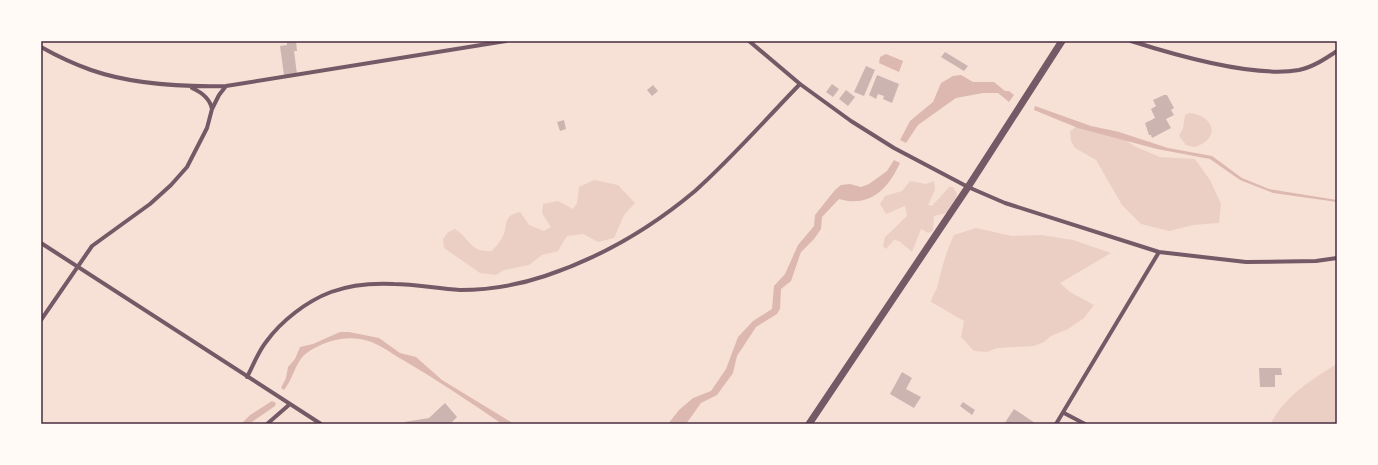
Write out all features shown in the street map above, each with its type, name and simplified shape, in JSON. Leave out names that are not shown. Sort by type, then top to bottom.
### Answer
[{"type":"street","points":[[41,47],[92,71],[128,80],[190,87],[226,86],[506,41]]},
{"type":"street","points":[[749,41],[800,84],[851,121],[894,148],[968,187],[1005,204],[1159,252],[1246,262],[1316,261],[1337,258]]},
{"type":"street","points":[[809,424],[968,187],[1062,41]]},
{"type":"street","points":[[1131,41],[1156,49],[1244,69],[1281,71],[1299,70],[1316,65],[1337,51]]},
{"type":"street","points":[[247,377],[266,342],[286,320],[308,304],[332,292],[366,285],[394,284],[459,290],[487,289],[544,276],[610,248],[646,227],[694,191],[737,150],[800,84]]},
{"type":"street","points":[[41,320],[92,246],[150,204],[171,185],[187,167],[207,128],[212,109],[219,95],[226,86]]},
{"type":"street","points":[[190,87],[201,93],[208,100],[212,109]]},
{"type":"street","points":[[41,243],[321,424]]},
{"type":"street","points":[[1056,424],[1064,413],[1159,252]]},
{"type":"street","points":[[267,424],[290,404]]},
{"type":"street","points":[[1064,413],[1085,424]]},
{"type":"shaded area","points":[[886,54],[903,61],[899,72],[879,63],[880,57]]},
{"type":"shaded area","points":[[961,75],[973,82],[994,82],[1005,91],[1009,91],[1014,95],[1009,102],[998,93],[983,93],[956,98],[918,125],[906,143],[900,140],[910,121],[933,102],[941,83],[953,76]]},
{"type":"shaded area","points":[[1035,106],[1091,126],[1119,132],[1168,148],[1212,156],[1242,178],[1269,189],[1337,200],[1337,202],[1273,193],[1240,180],[1210,159],[1157,149],[1078,128],[1034,110]]},
{"type":"shaded area","points":[[1189,113],[1205,118],[1211,128],[1211,134],[1208,139],[1203,144],[1194,147],[1186,145],[1179,136],[1183,128],[1185,115]]},
{"type":"shaded area","points":[[1077,126],[1111,130],[1122,135],[1134,146],[1160,157],[1195,159],[1210,180],[1221,204],[1219,223],[1193,225],[1169,231],[1141,224],[1122,205],[1096,160],[1075,148],[1071,141],[1070,131]]},
{"type":"shaded area","points":[[894,160],[900,163],[890,181],[877,194],[860,201],[839,199],[822,217],[821,229],[814,239],[801,252],[791,281],[781,289],[780,309],[777,314],[756,327],[737,356],[733,373],[717,395],[701,403],[686,424],[668,424],[679,410],[693,398],[711,391],[726,369],[738,337],[753,321],[772,309],[774,286],[785,274],[798,245],[814,226],[815,215],[835,190],[841,185],[850,184],[861,187],[869,184],[887,171]]},
{"type":"shaded area","points":[[594,180],[618,185],[635,203],[624,215],[614,238],[598,242],[583,234],[567,236],[558,251],[542,255],[529,265],[504,270],[496,275],[480,273],[444,248],[443,239],[448,232],[455,229],[479,250],[492,251],[502,238],[506,222],[510,216],[520,212],[529,225],[544,231],[551,227],[542,213],[543,204],[558,201],[573,209],[577,203],[579,187]]},
{"type":"shaded area","points":[[910,181],[926,184],[934,181],[935,190],[928,205],[932,206],[949,187],[953,187],[957,194],[955,204],[948,212],[934,216],[933,231],[928,233],[921,229],[912,252],[899,241],[894,240],[886,249],[883,246],[885,237],[907,216],[905,206],[886,214],[880,204],[885,196],[902,191]]},
{"type":"shaded area","points":[[976,228],[1012,236],[1041,235],[1073,240],[1111,253],[1060,283],[1070,292],[1094,305],[1084,318],[1068,329],[1051,336],[1044,342],[1034,346],[997,348],[987,352],[974,351],[961,337],[964,321],[931,302],[946,253],[954,235]]},
{"type":"shaded area","points":[[340,332],[349,332],[379,338],[400,353],[416,357],[442,380],[514,424],[502,424],[441,383],[377,344],[360,339],[340,339],[320,345],[308,352],[300,360],[284,390],[281,388],[286,378],[288,367],[295,359],[300,347],[313,344]]},
{"type":"shaded area","points":[[1337,364],[1337,424],[1273,424],[1272,421],[1278,412],[1293,395],[1309,382]]},
{"type":"shaded area","points":[[272,401],[276,403],[275,406],[249,424],[241,424],[250,415]]},
{"type":"building","points":[[287,41],[296,41],[297,51],[294,51],[297,74],[284,75],[280,46],[287,45]]},
{"type":"building","points":[[945,52],[968,66],[964,71],[941,57]]},
{"type":"building","points":[[866,66],[875,70],[864,96],[854,92]]},
{"type":"building","points":[[877,75],[899,84],[892,103],[883,99],[884,96],[878,94],[876,99],[869,95]]},
{"type":"building","points":[[832,84],[839,89],[833,97],[826,92]]},
{"type":"building","points":[[653,85],[658,91],[652,96],[647,90]]},
{"type":"building","points":[[846,90],[855,97],[848,106],[839,99]]},
{"type":"building","points":[[1167,95],[1174,108],[1171,110],[1174,115],[1166,119],[1171,128],[1152,138],[1151,135],[1149,135],[1145,123],[1155,118],[1151,109],[1156,106],[1153,100]]},
{"type":"building","points":[[564,120],[566,129],[560,131],[557,122]]},
{"type":"building","points":[[1259,368],[1281,368],[1282,375],[1275,375],[1275,387],[1260,387]]},
{"type":"building","points":[[902,372],[912,378],[906,389],[921,397],[914,408],[890,394]]},
{"type":"building","points":[[963,402],[975,410],[972,415],[960,406]]},
{"type":"building","points":[[445,403],[457,417],[450,424],[404,424],[404,422],[429,418]]},
{"type":"building","points":[[1014,409],[1035,423],[1004,424]]}]
